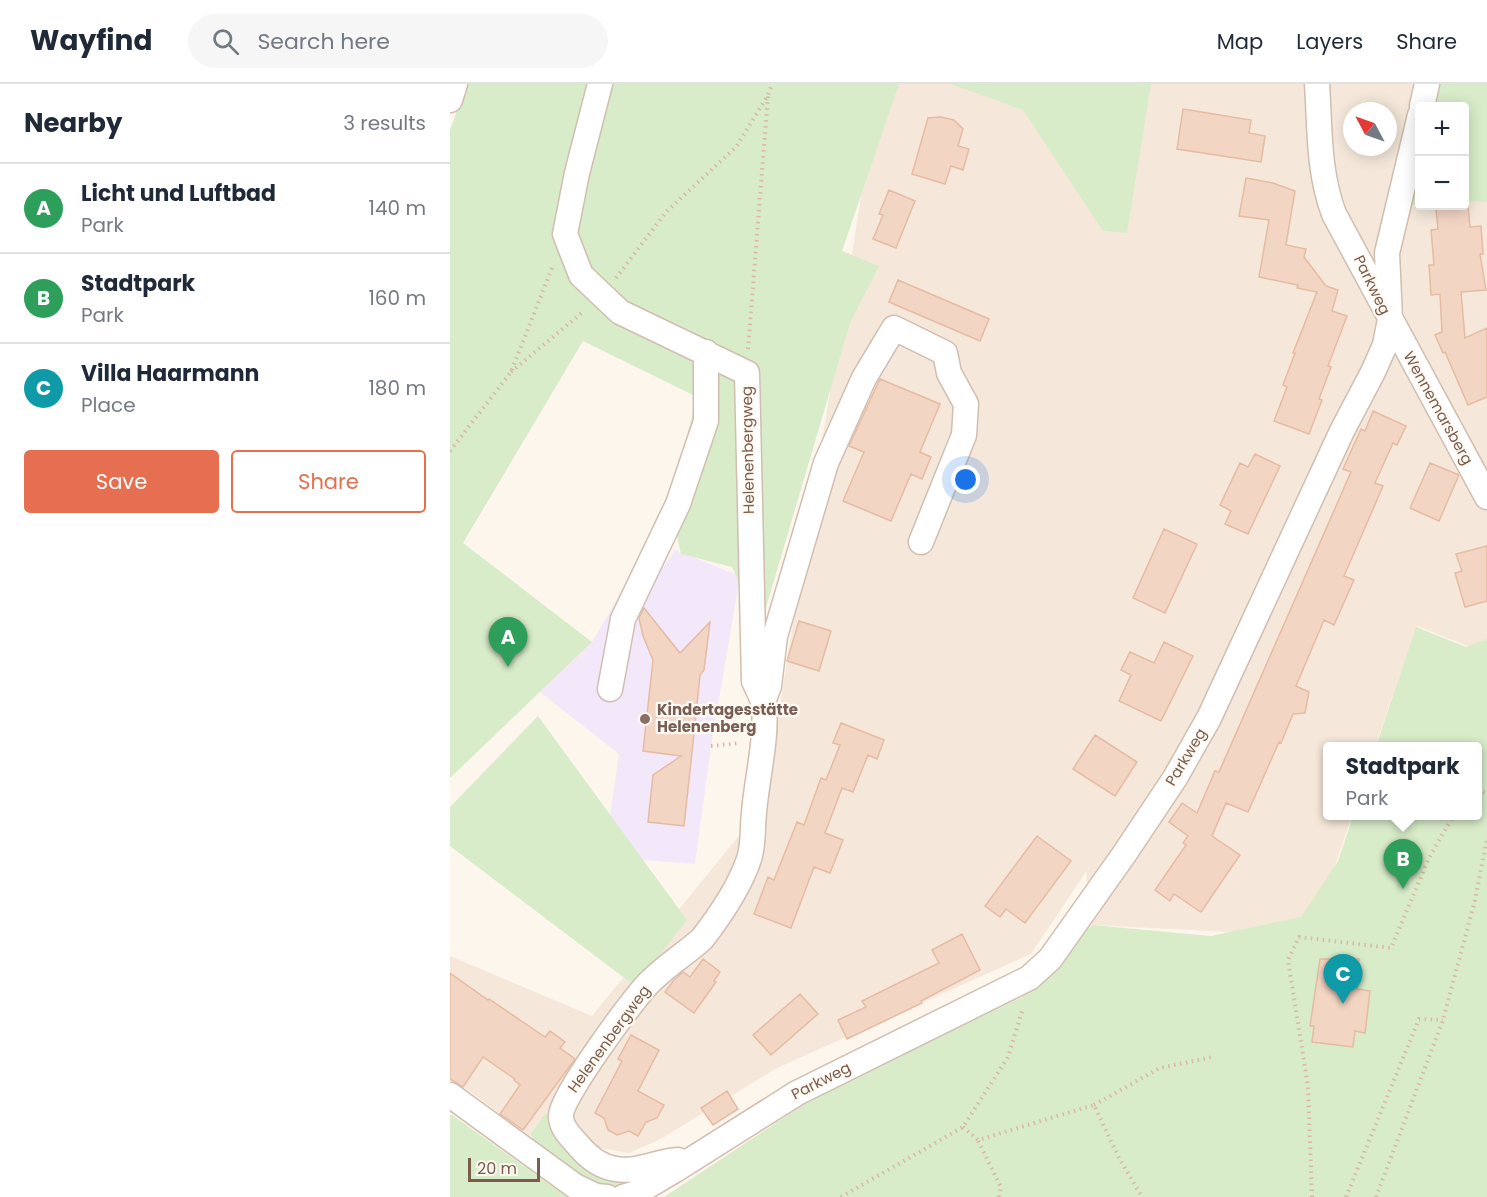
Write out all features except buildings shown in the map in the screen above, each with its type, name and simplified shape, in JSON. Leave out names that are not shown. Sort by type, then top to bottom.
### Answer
[{"type":"street","points":[[450,100],[455,84]]},
{"type":"street","points":[[565,234],[576,173],[600,84]]},
{"type":"street","name":"Parkweg","points":[[623,1197],[636,1193],[796,1093],[1029,978],[1050,959],[1175,778],[1209,718],[1342,431],[1385,345],[1390,319],[1368,273],[1334,214],[1326,192],[1321,159],[1317,84]]},
{"type":"street","points":[[1423,102],[1427,84]]},
{"type":"street","points":[[1390,319],[1387,253],[1415,132]]},
{"type":"street","name":"Helenenbergweg","points":[[565,234],[581,275],[620,312],[747,373],[754,681],[763,702],[764,724],[753,815],[753,835],[748,859],[730,897],[702,939],[646,986],[586,1067],[561,1114],[565,1129],[574,1141],[583,1151],[604,1166],[637,1170],[671,1161],[687,1161]]},
{"type":"street","name":"Wennemarsberg","points":[[1390,319],[1487,496]]},
{"type":"street","name":"Helenenbergweg","points":[[763,702],[770,686],[775,636],[826,463],[864,378],[894,328],[945,353],[949,373],[966,404],[964,435],[921,542]]},
{"type":"street","points":[[610,689],[623,619],[678,504],[706,421],[706,352]]},
{"type":"street","points":[[450,1095],[575,1186],[597,1196],[607,1197]]},
{"type":"path","points":[[450,451],[511,372],[603,295],[666,213],[736,147],[768,95],[772,84]]},
{"type":"path","points":[[747,373],[768,95]]},
{"type":"path","points":[[511,372],[565,234]]},
{"type":"path","points":[[1311,1197],[1308,1086],[1288,960],[1299,937],[1391,948],[1429,858],[1451,820]]},
{"type":"path","points":[[1376,1197],[1443,1020],[1475,900],[1487,839]]},
{"type":"path","points":[[842,1197],[963,1127],[1008,1057],[1023,1012],[1022,998],[1029,978]]},
{"type":"path","points":[[1346,1197],[1419,1019],[1443,1020]]},
{"type":"path","points":[[978,1140],[1094,1105],[1160,1068],[1212,1057]]},
{"type":"path","points":[[1094,1105],[1119,1158],[1142,1197]]},
{"type":"path","points":[[963,1127],[978,1140],[1001,1187],[999,1197]]},
{"type":"shaded area","points":[[879,84],[1434,84],[1423,102],[1415,102],[1415,210],[1469,210],[1469,173],[1487,173],[1487,640],[1470,647],[1417,626],[1376,742],[1323,742],[1323,820],[1351,820],[1334,868],[1303,918],[1249,933],[1092,925],[1086,872],[1031,954],[777,1068],[659,1140],[629,1153],[530,1136],[450,1077],[450,956],[592,1016],[764,805]]},
{"type":"shaded area","name":"Kindertagesstätte Helenenberg","points":[[675,550],[740,576],[711,746],[695,864],[604,857],[619,754],[540,692],[592,642],[627,582],[645,595]]},
{"type":"green space","points":[[463,84],[899,84],[842,251],[879,266],[850,323],[760,628],[732,567],[681,554],[670,503],[697,397],[583,341],[463,543],[592,642],[450,778],[450,130]]},
{"type":"green space","points":[[951,84],[1151,84],[1127,233],[1103,231],[1023,110]]},
{"type":"green space","points":[[1416,84],[1487,84],[1487,202],[1469,201],[1469,102],[1415,102],[1415,205],[1393,208]]},
{"type":"green space","points":[[1416,627],[1466,647],[1487,639],[1487,1197],[664,1197],[818,1095],[1022,997],[1092,925],[1211,936],[1301,917],[1338,861],[1352,820],[1482,820],[1482,742],[1377,742]]},
{"type":"green space","points":[[538,716],[687,920],[635,986],[450,846],[450,807]]},
{"type":"green space","points":[[546,1112],[553,1133],[636,1176],[637,1183],[607,1187],[580,1175],[533,1141],[531,1134]]},
{"type":"green space","points":[[450,1114],[455,1117],[567,1197],[450,1197]]},
{"type":"place","name":"Licht und Luftbad","points":[[508,667]]},
{"type":"place","name":"Kindertagesstätte Helenenberg","points":[[645,719]]},
{"type":"place","name":"Stadtpark","points":[[1403,889]]},
{"type":"place","name":"Villa Haarmann","points":[[1343,1004]]}]
